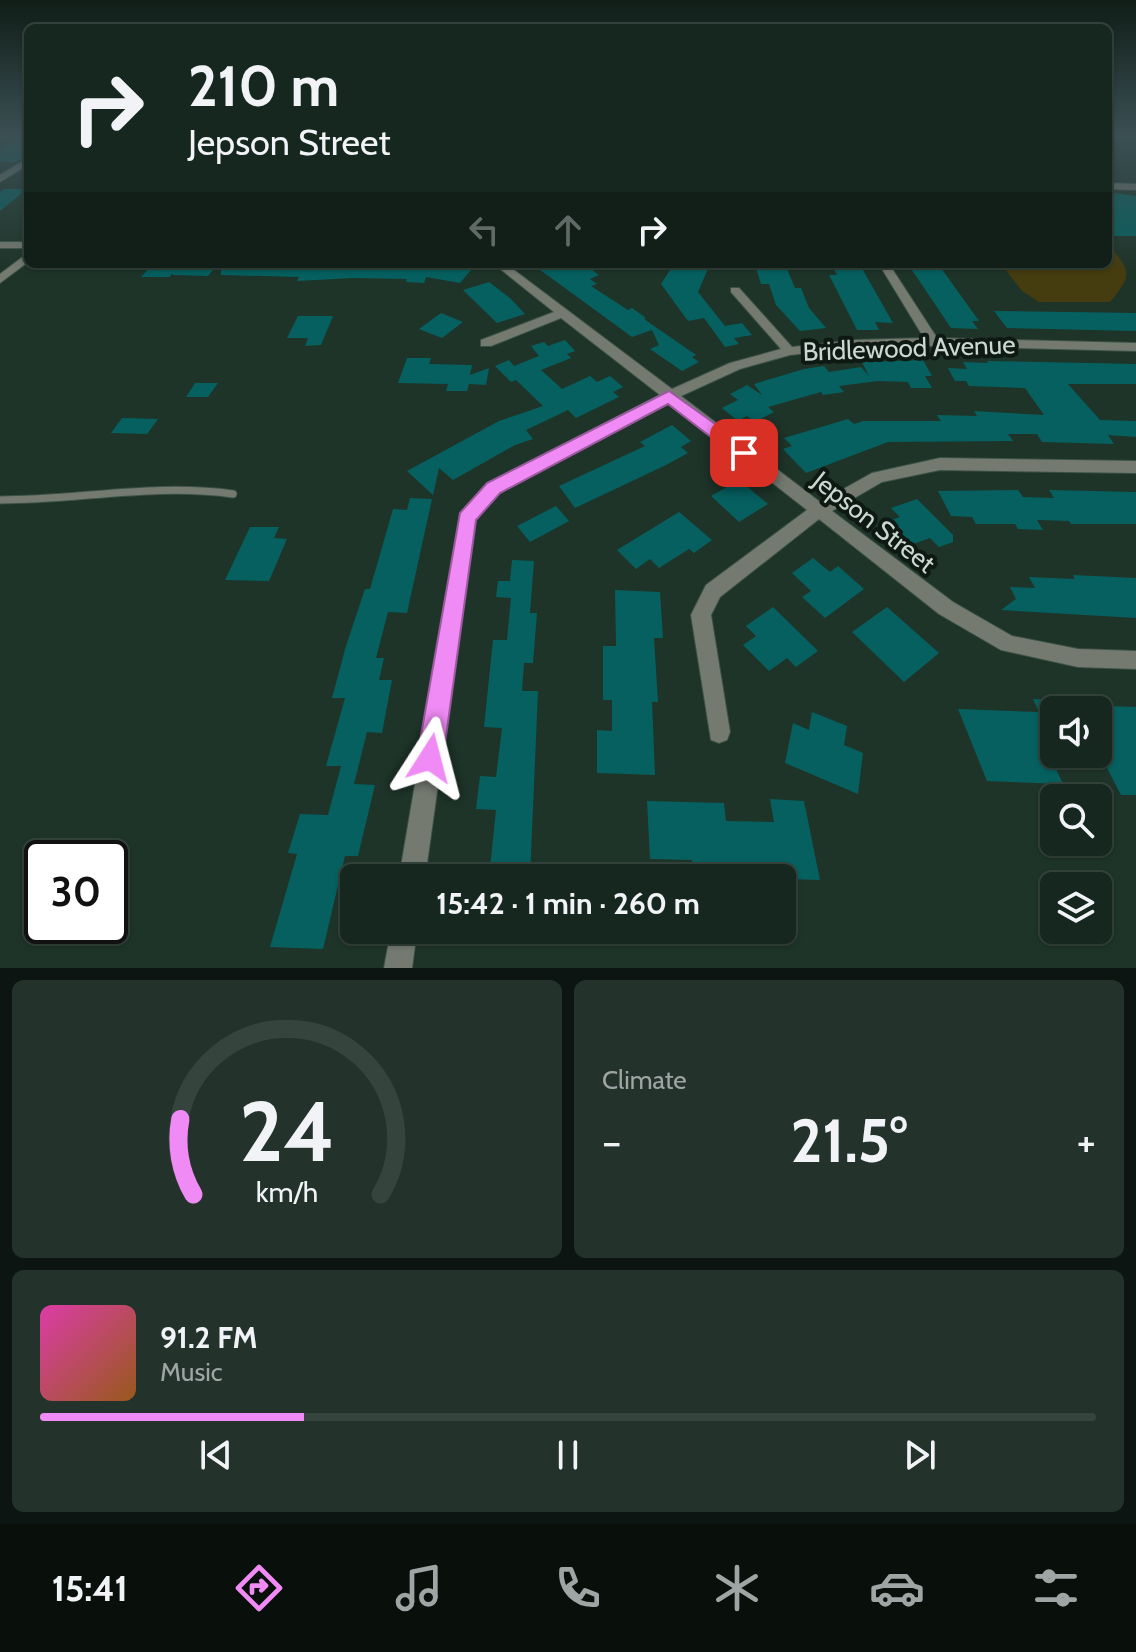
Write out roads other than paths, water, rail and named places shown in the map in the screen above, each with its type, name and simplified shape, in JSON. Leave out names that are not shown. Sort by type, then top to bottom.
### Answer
[{"type":"street","points":[[1112,186],[1136,187]]},
{"type":"street","points":[[0,245],[24,245]]},
{"type":"street","points":[[0,280],[24,259]]},
{"type":"street","name":"Jepson Street","points":[[504,268],[946,608],[1008,644],[1078,658],[1136,660]]},
{"type":"street","points":[[887,268],[933,342]]},
{"type":"street","points":[[735,290],[789,351]]},
{"type":"street","points":[[486,343],[562,313]]},
{"type":"street","name":"Bridlewood Avenue","points":[[414,864],[467,518],[494,488],[669,396],[735,366],[789,351],[854,344],[933,342],[1136,347]]},
{"type":"street","points":[[719,732],[701,615],[713,591],[819,510],[878,477],[940,464],[1136,467]]},
{"type":"street","points":[[398,968],[402,944]]},
{"type":"lane","points":[[0,500],[52,501],[151,489],[187,488],[233,494]]}]
